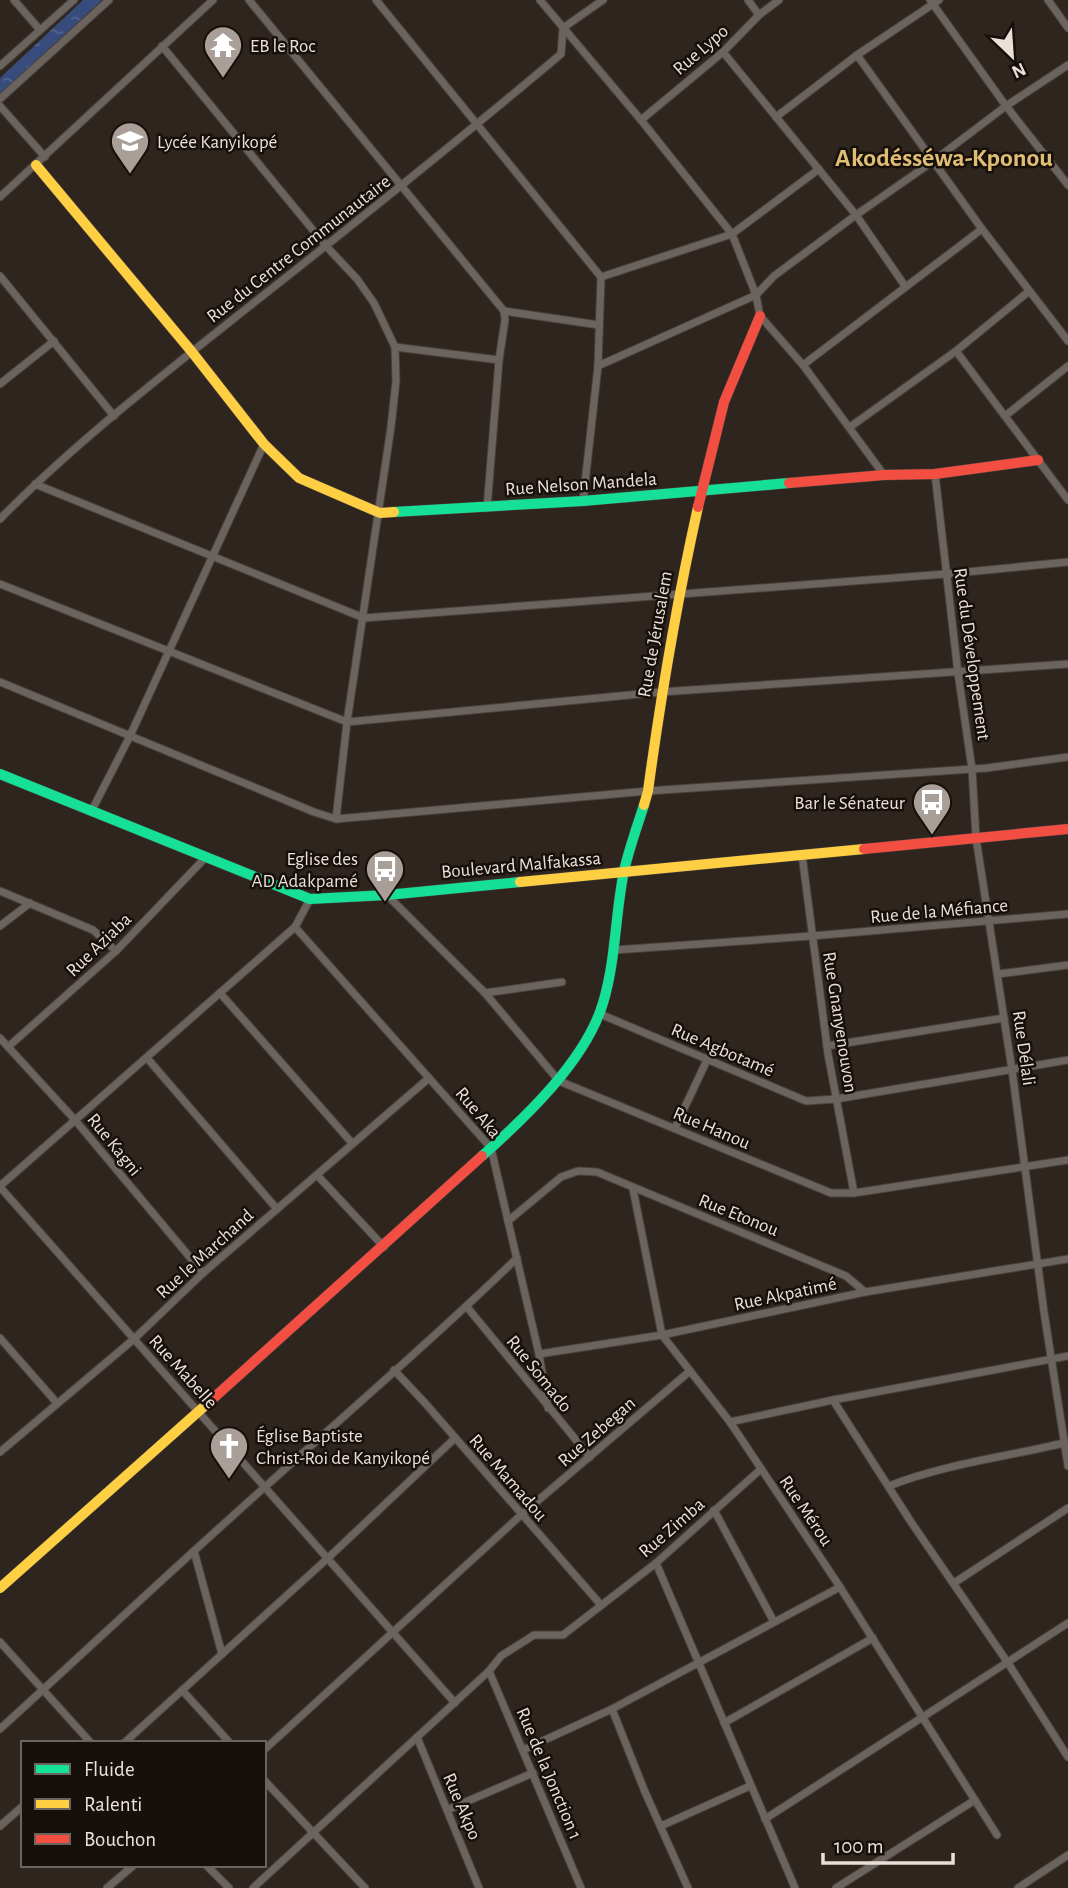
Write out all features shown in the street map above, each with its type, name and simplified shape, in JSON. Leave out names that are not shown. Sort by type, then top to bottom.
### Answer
[{"type":"street","points":[[14,0],[40,30]]},
{"type":"street","points":[[0,66],[74,0]]},
{"type":"street","points":[[0,99],[109,0]]},
{"type":"street","points":[[0,197],[213,0]]},
{"type":"street","points":[[249,0],[503,311],[505,320],[499,360],[487,508]]},
{"type":"street","points":[[376,0],[601,276],[598,366],[583,501]]},
{"type":"street","points":[[540,0],[732,234],[756,295],[760,316],[803,365],[884,475]]},
{"type":"street","points":[[563,28],[603,0]]},
{"type":"street","points":[[748,0],[759,15]]},
{"type":"street","name":"Rue Lypo","points":[[641,120],[723,52],[759,15],[779,0]]},
{"type":"street","points":[[1048,0],[1068,28]]},
{"type":"street","points":[[776,117],[934,1],[1006,106],[1068,185]]},
{"type":"street","name":"Rue du Centre Communautaire","points":[[0,519],[35,484],[114,416],[478,125],[561,54],[563,28]]},
{"type":"street","points":[[162,46],[326,246],[357,279],[395,347],[396,381],[380,513],[347,722],[337,819]]},
{"type":"street","points":[[723,52],[856,215],[905,286]]},
{"type":"street","points":[[857,55],[932,162],[1028,292],[1068,341]]},
{"type":"street","points":[[598,366],[756,295],[774,276],[856,215],[1006,106],[1068,65]]},
{"type":"street","points":[[0,106],[45,157]]},
{"type":"street","name":"Rue Nelson Mandela","points":[[36,165],[192,352],[264,444],[299,478],[380,513],[583,501],[884,475],[935,474],[1038,460]]},
{"type":"street","points":[[601,276],[732,234],[819,169]]},
{"type":"street","points":[[803,365],[982,229]]},
{"type":"street","points":[[0,276],[114,416]]},
{"type":"street","points":[[850,427],[956,351],[1028,292]]},
{"type":"street","points":[[503,311],[599,325]]},
{"type":"street","name":"Rue de Jérusalem","points":[[0,1588],[491,1149],[559,1081],[584,1042],[600,1014],[615,950],[624,872],[648,791],[661,692],[678,595],[701,492],[723,402],[760,316]]},
{"type":"street","points":[[0,384],[54,341]]},
{"type":"street","points":[[395,347],[499,360]]},
{"type":"street","points":[[956,351],[1068,500]]},
{"type":"street","points":[[1005,416],[1068,366]]},
{"type":"street","points":[[92,812],[130,736],[264,444]]},
{"type":"street","name":"Rue du Développement","points":[[935,474],[972,769],[976,838]]},
{"type":"street","points":[[35,484],[364,618],[946,574],[1068,562]]},
{"type":"street","points":[[0,584],[347,722],[661,692],[1068,664]]},
{"type":"street","points":[[0,682],[314,812],[337,819],[648,791],[972,769],[1068,757]]},
{"type":"street","name":"Boulevard Malfakassa","points":[[0,774],[310,899],[387,895],[1068,829]]},
{"type":"street","name":"Rue Délali","points":[[976,838],[1013,1070],[1068,1466]]},
{"type":"street","name":"Rue Gnanyenouvon","points":[[802,855],[827,1046],[853,1193]]},
{"type":"street","name":"Rue Aziaba","points":[[8,1047],[116,951],[205,858]]},
{"type":"street","points":[[0,891],[93,930],[116,951]]},
{"type":"street","points":[[387,895],[485,993],[559,1081]]},
{"type":"street","points":[[0,1186],[295,926],[310,899]]},
{"type":"street","points":[[0,926],[30,903]]},
{"type":"street","name":"Rue de la Méfiance","points":[[615,950],[1068,914]]},
{"type":"street","name":"Rue Aka","points":[[295,926],[491,1149],[539,1354],[548,1408]]},
{"type":"street","points":[[998,974],[1068,965]]},
{"type":"street","points":[[485,993],[562,982]]},
{"type":"street","points":[[220,993],[352,1143]]},
{"type":"street","name":"Rue Agbotamé","points":[[600,1014],[806,1101],[836,1100],[1068,1060]]},
{"type":"street","points":[[827,1046],[1004,1018]]},
{"type":"street","name":"Rue Kagni","points":[[0,1038],[75,1120],[203,1273]]},
{"type":"street","points":[[147,1058],[277,1209]]},
{"type":"street","points":[[675,1128],[707,1060]]},
{"type":"street","name":"Rue le Marchand","points":[[0,1452],[56,1402],[134,1339],[203,1273],[429,1078]]},
{"type":"street","name":"Rue Hanou","points":[[559,1081],[831,1193],[853,1193],[1025,1168]]},
{"type":"street","points":[[1025,1168],[1068,1160]]},
{"type":"street","name":"Rue Etonou","points":[[508,1222],[561,1177],[578,1171],[597,1172],[846,1276],[865,1292]]},
{"type":"street","points":[[317,1175],[384,1247]]},
{"type":"street","name":"Rue Mabelle","points":[[0,1186],[454,1703]]},
{"type":"street","name":"Rue Mérou","points":[[633,1189],[662,1335],[730,1422],[873,1638],[997,1835]]},
{"type":"street","points":[[0,1729],[264,1487],[467,1307],[517,1258]]},
{"type":"street","name":"Rue Akpatimé","points":[[539,1354],[662,1335],[865,1292],[1068,1259]]},
{"type":"street","name":"Rue Somado","points":[[467,1307],[590,1457]]},
{"type":"street","points":[[0,1338],[56,1402]]},
{"type":"street","points":[[730,1422],[1068,1356]]},
{"type":"street","name":"Rue Mamadou","points":[[394,1370],[601,1605]]},
{"type":"street","name":"Rue Zebegan","points":[[266,1747],[521,1516],[690,1371]]},
{"type":"street","points":[[833,1400],[1068,1757]]},
{"type":"street","points":[[126,1741],[328,1558],[454,1439]]},
{"type":"street","points":[[889,1486],[970,1462],[1064,1443]]},
{"type":"street","name":"Rue Zimba","points":[[253,1888],[489,1671],[501,1656],[534,1635],[563,1635],[656,1563],[761,1469]]},
{"type":"street","points":[[954,1583],[1068,1508]]},
{"type":"street","points":[[714,1510],[774,1622]]},
{"type":"street","points":[[194,1551],[222,1654]]},
{"type":"street","points":[[656,1563],[795,1888]]},
{"type":"street","points":[[523,1750],[612,1709],[840,1587]]},
{"type":"street","points":[[765,1819],[1068,1623]]},
{"type":"street","points":[[724,1723],[873,1638]]},
{"type":"street","points":[[0,1642],[89,1741]]},
{"type":"street","name":"Rue de la Jonction 1","points":[[489,1671],[581,1888]]},
{"type":"street","points":[[182,1690],[228,1741]]},
{"type":"street","points":[[612,1709],[688,1888]]},
{"type":"street","name":"Rue Akpo","points":[[417,1737],[479,1888]]},
{"type":"street","points":[[1060,1745],[1068,1740]]},
{"type":"street","points":[[447,1810],[533,1773]]},
{"type":"street","points":[[266,1782],[365,1888]]},
{"type":"street","points":[[661,1826],[750,1786]]},
{"type":"street","points":[[836,1888],[975,1800]]},
{"type":"street","points":[[0,1826],[21,1808]]},
{"type":"street","points":[[1018,1888],[1068,1855]]},
{"type":"street","points":[[107,1888],[132,1867]]},
{"type":"street","points":[[208,1867],[229,1888]]},
{"type":"water","points":[[83,0],[102,0],[0,95],[0,78]]},
{"type":"traffic: fast","points":[[394,512],[583,501],[789,483]]},
{"type":"traffic: fast","points":[[0,774],[310,899],[387,895],[520,882]]},
{"type":"traffic: fast","points":[[482,1156],[553,1086],[595,1024],[610,970],[624,871],[644,805]]},
{"type":"traffic: slow","points":[[36,165],[192,352],[264,444],[299,478],[380,513],[394,512]]},
{"type":"traffic: slow","points":[[644,805],[676,613],[698,507]]},
{"type":"traffic: slow","points":[[520,882],[864,849]]},
{"type":"traffic: slow","points":[[0,1588],[208,1403]]},
{"type":"traffic: jam","points":[[698,507],[724,402],[760,316]]},
{"type":"traffic: jam","points":[[789,483],[884,475],[935,474],[1038,460]]},
{"type":"traffic: jam","points":[[864,849],[1068,829]]},
{"type":"traffic: jam","points":[[208,1403],[482,1156]]},
{"type":"place","name":"EB le Roc","points":[[223,79]]},
{"type":"place","name":"Lycée Kanyikopé","points":[[130,175]]},
{"type":"place","name":"Bar le Sénateur","points":[[932,836]]},
{"type":"place","name":"Eglise des AD Adakpamé","points":[[385,903]]},
{"type":"place","name":"Église Baptiste Christ-Roi de Kanyikopé","points":[[229,1480]]},
{"type":"district","name":"Akodésséwa-Kponou","points":[[944,157]]}]
